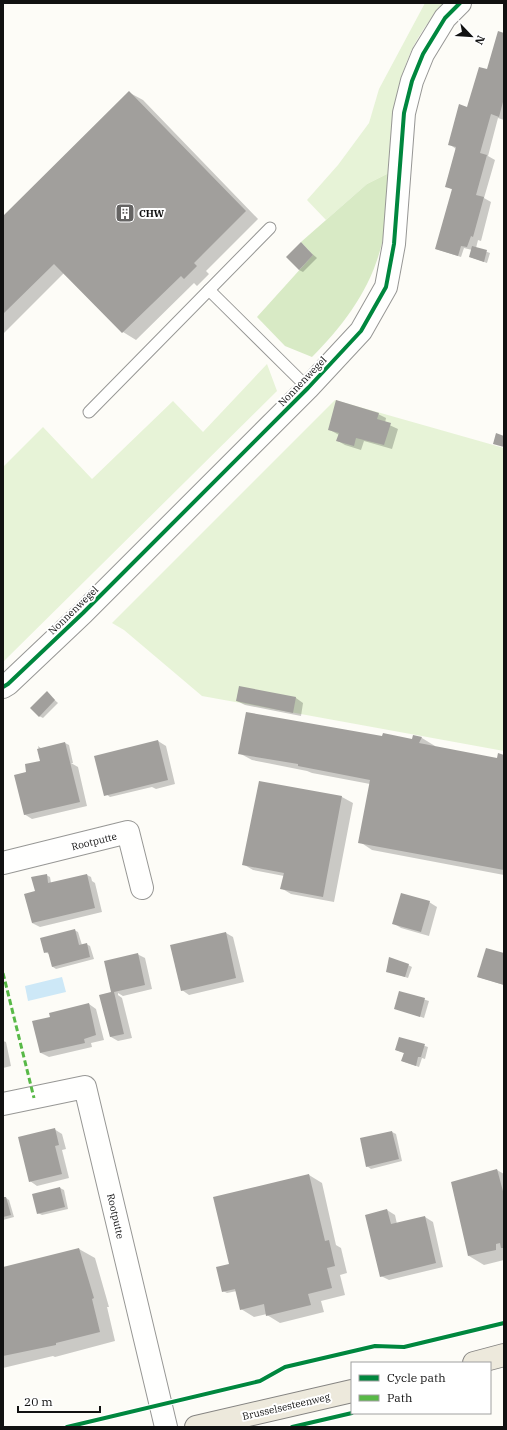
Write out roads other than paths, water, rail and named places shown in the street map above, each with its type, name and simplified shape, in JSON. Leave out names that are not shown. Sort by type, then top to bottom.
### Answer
[{"type":"main road","points":[[478,1362],[504,1355]]},
{"type":"main road","name":"Brusselsesteenweg","points":[[196,1427],[351,1391]]},
{"type":"street","name":"Nonnenwegel","points":[[3,687],[8,684],[83,612],[308,388],[361,331],[386,287],[394,244],[404,113],[412,82],[427,48],[445,18],[460,3]]},
{"type":"street","name":"Rootputte","points":[[3,863],[128,832],[142,888]]},
{"type":"street","name":"Rootputte","points":[[3,1104],[85,1087],[166,1427]]},
{"type":"lane","points":[[89,412],[270,228]]},
{"type":"lane","points":[[209,290],[308,388]]},
{"type":"water","points":[[62,977],[66,992],[28,1001],[25,986]]},
{"type":"place","name":"CHW","points":[[125,213]]}]
